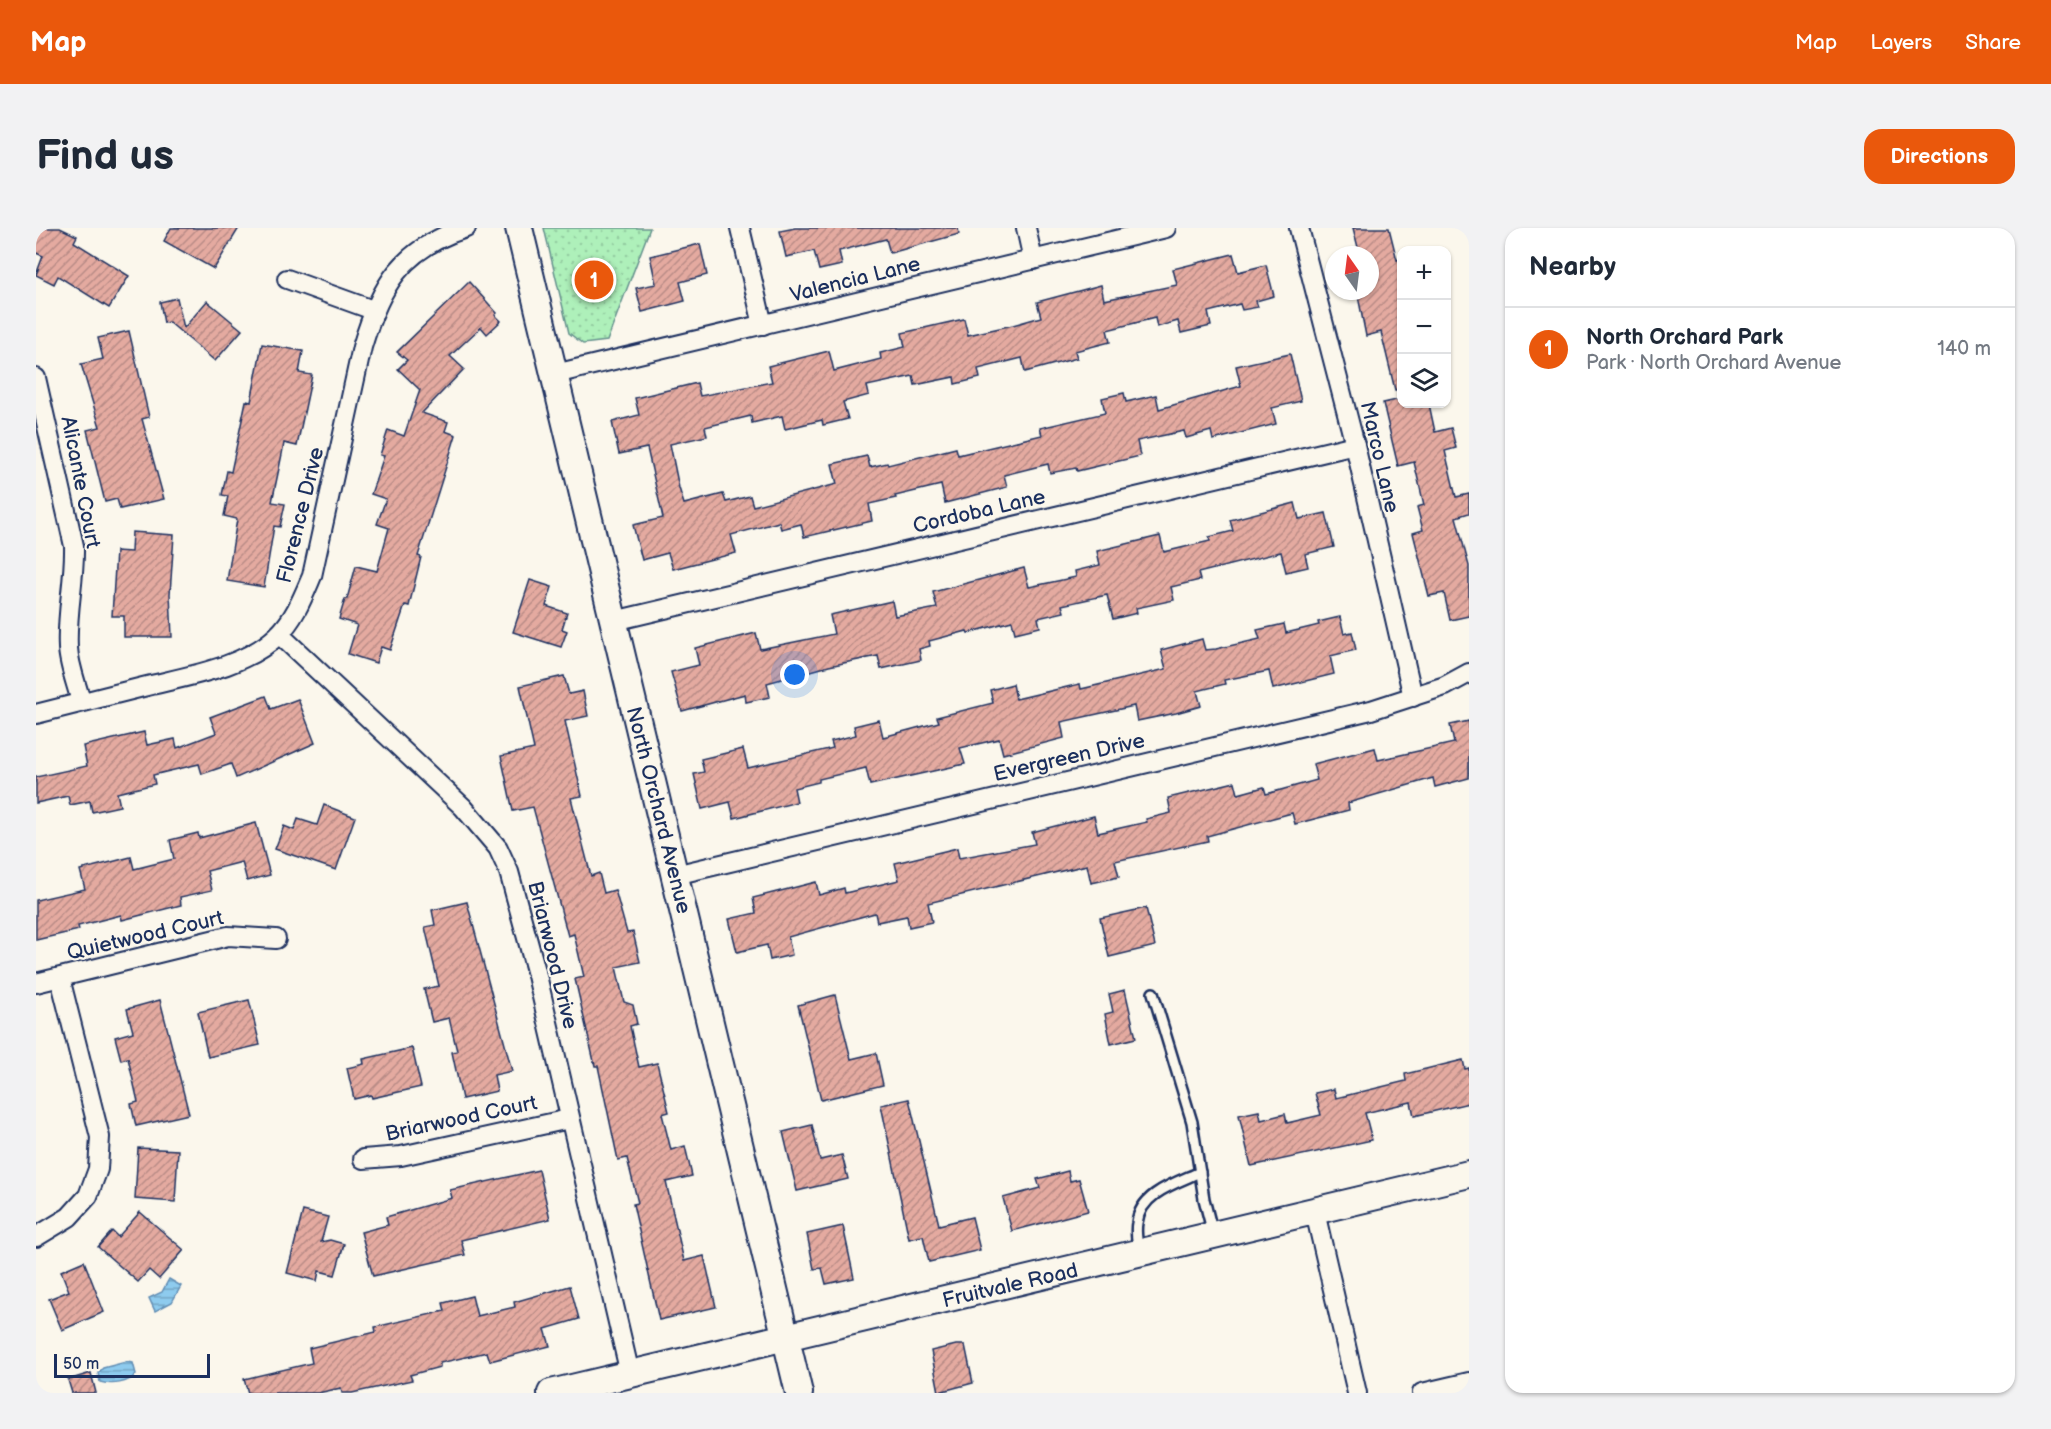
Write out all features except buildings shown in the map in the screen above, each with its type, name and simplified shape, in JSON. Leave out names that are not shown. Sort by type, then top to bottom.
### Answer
[{"type":"street","name":"Florence Drive","points":[[36,714],[204,672],[263,647],[279,634],[297,610],[312,576],[362,347],[373,310],[392,276],[411,255],[434,239],[466,228]]},
{"type":"street","name":"North Orchard Avenue","points":[[519,228],[798,1393]]},
{"type":"street","points":[[740,228],[763,325]]},
{"type":"street","points":[[1026,228],[1033,260]]},
{"type":"street","name":"Valencia Lane","points":[[555,374],[1166,228]]},
{"type":"street","name":"Marco Lane","points":[[1299,228],[1354,446],[1413,697]]},
{"type":"street","points":[[286,279],[373,310]]},
{"type":"street","name":"Alicante Court","points":[[36,378],[74,546],[75,573],[68,607],[68,651],[81,702]]},
{"type":"street","name":"Cordoba Lane","points":[[614,621],[1354,446]]},
{"type":"street","name":"Briarwood Drive","points":[[279,634],[463,807],[498,848],[509,872],[536,971],[630,1374]]},
{"type":"street","name":"Evergreen Drive","points":[[675,875],[1371,710],[1445,686],[1469,673]]},
{"type":"street","name":"Quietwood Court","points":[[36,983],[228,936],[276,939]]},
{"type":"street","points":[[36,1237],[69,1217],[88,1196],[99,1169],[100,1137],[60,978]]},
{"type":"street","name":"Briarwood Court","points":[[363,1159],[402,1156],[569,1119]]},
{"type":"street","name":"Fruitvale Road","points":[[551,1393],[1469,1174]]},
{"type":"street","points":[[1315,1212],[1358,1393]]},
{"type":"street","points":[[1422,1393],[1469,1382]]},
{"type":"lane","points":[[1153,993],[1185,1093],[1214,1236]]},
{"type":"lane","points":[[1138,1254],[1137,1223],[1142,1208],[1156,1193],[1200,1172]]},
{"type":"green space","points":[[544,228],[650,228],[607,341],[583,344],[569,333]]},
{"type":"water","points":[[169,1279],[181,1286],[172,1302],[155,1311],[149,1298],[162,1292]]},
{"type":"water","points":[[126,1362],[133,1363],[136,1374],[133,1377],[120,1383],[100,1382],[98,1373],[103,1368]]},
{"type":"place","name":"North Orchard Park","points":[[594,280]]}]
